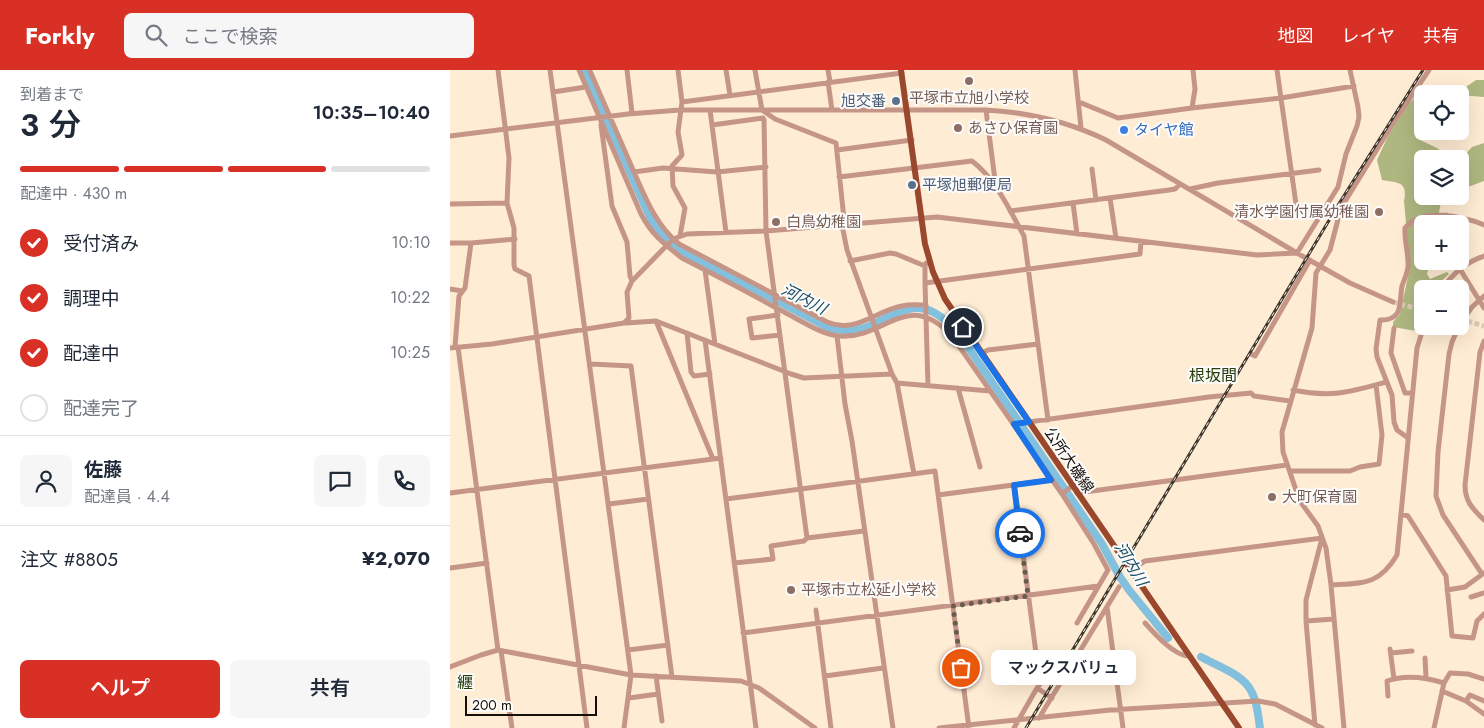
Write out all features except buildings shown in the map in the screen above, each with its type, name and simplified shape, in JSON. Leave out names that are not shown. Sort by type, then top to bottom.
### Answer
[{"type":"main road","name":"公所大磯線","points":[[902,71],[927,264],[953,313],[1071,487],[1239,728]]},
{"type":"street","points":[[498,70],[509,158],[507,203],[514,228],[514,265],[515,268],[529,276],[587,728]]},
{"type":"street","points":[[550,70],[591,364],[631,675],[624,728]]},
{"type":"street","points":[[579,70],[641,214],[651,231],[682,258],[776,308],[818,329],[837,336],[865,333],[902,316],[915,315],[940,324],[952,336],[1062,494],[1108,570],[1077,623]]},
{"type":"street","points":[[627,70],[632,113]]},
{"type":"street","points":[[678,70],[682,102],[678,132],[682,155],[673,163],[672,168],[673,186],[685,208],[680,236]]},
{"type":"street","points":[[726,70],[730,95]]},
{"type":"street","points":[[755,70],[762,110],[775,119],[836,143],[843,230],[850,261],[897,383],[914,474]]},
{"type":"street","points":[[828,70],[832,110]]},
{"type":"street","points":[[1075,70],[1081,128]]},
{"type":"street","points":[[1192,108],[1195,89],[1193,70]]},
{"type":"street","points":[[1277,70],[1297,211]]},
{"type":"street","points":[[1297,253],[1338,187],[1346,154],[1357,126],[1359,117],[1350,70]]},
{"type":"street","points":[[1344,728],[1326,548],[1318,526],[1302,504],[1287,465],[1282,441],[1290,401],[1312,328],[1316,273],[1330,250],[1341,208],[1392,126],[1430,70]]},
{"type":"street","points":[[590,71],[656,219],[672,239],[775,295],[836,325],[856,325],[903,306],[926,306]]},
{"type":"street","points":[[682,102],[902,71]]},
{"type":"street","points":[[1079,102],[1118,118],[1281,98],[1354,86]]},
{"type":"street","points":[[553,92],[586,87]]},
{"type":"street","points":[[450,136],[632,113],[680,110],[986,110],[1029,114],[1081,128],[1106,140],[1350,283],[1393,302]]},
{"type":"street","points":[[710,110],[726,232]]},
{"type":"street","points":[[986,110],[996,188]]},
{"type":"street","points":[[600,117],[612,206],[627,242],[632,281]]},
{"type":"street","points":[[712,125],[762,118],[764,120],[766,231],[807,538]]},
{"type":"street","points":[[837,150],[912,140]]},
{"type":"street","points":[[839,177],[972,161],[984,172],[996,188],[1024,236],[1048,420]]},
{"type":"street","points":[[634,172],[672,168],[718,172],[766,166]]},
{"type":"street","points":[[1092,169],[1096,200]]},
{"type":"street","points":[[1190,189],[1218,183],[1319,170]]},
{"type":"street","points":[[1010,211],[1175,189],[1180,184]]},
{"type":"street","points":[[1110,198],[1116,238]]},
{"type":"street","points":[[450,204],[507,203]]},
{"type":"street","points":[[1073,203],[1078,234]]},
{"type":"street","points":[[624,323],[629,315],[627,292],[632,281],[672,239],[680,236],[937,217],[1257,255],[1297,253]]},
{"type":"street","points":[[1469,219],[1484,225]]},
{"type":"street","points":[[1408,438],[1397,430],[1394,422],[1392,395],[1380,366],[1376,349],[1380,320],[1392,318],[1396,314],[1402,296],[1402,287],[1408,266],[1405,228],[1410,221],[1414,220]]},
{"type":"street","points":[[450,243],[514,239]]},
{"type":"street","points":[[925,282],[1140,254],[1141,241]]},
{"type":"street","points":[[471,243],[465,288],[459,296],[455,348],[512,728]]},
{"type":"street","points":[[850,261],[890,253],[927,264],[925,282],[928,386]]},
{"type":"street","points":[[1469,263],[1484,256]]},
{"type":"street","points":[[1251,354],[1255,356],[1310,260]]},
{"type":"street","points":[[705,270],[715,344]]},
{"type":"street","points":[[1450,280],[1459,270]]},
{"type":"street","points":[[1461,270],[1484,308]]},
{"type":"street","points":[[450,289],[462,291]]},
{"type":"street","points":[[1469,312],[1484,296]]},
{"type":"street","points":[[778,316],[749,319],[752,338],[780,335]]},
{"type":"street","points":[[455,348],[624,323],[656,321],[804,378],[892,374]]},
{"type":"street","points":[[656,321],[713,459]]},
{"type":"street","points":[[1394,328],[1391,353],[1405,393],[1412,393]]},
{"type":"street","points":[[687,333],[691,372],[694,376],[710,374]]},
{"type":"street","points":[[1331,585],[1363,583],[1381,576],[1391,566],[1397,555],[1412,393],[1417,348],[1421,335]]},
{"type":"street","points":[[1447,590],[1465,587],[1483,573],[1444,515],[1436,496],[1438,452],[1449,354],[1455,335]]},
{"type":"street","points":[[837,336],[841,377],[858,482],[892,728]]},
{"type":"street","points":[[705,340],[756,728]]},
{"type":"street","points":[[1484,341],[1480,352],[1465,493],[1466,500],[1473,510],[1484,520]]},
{"type":"street","points":[[982,354],[988,350],[1038,344]]},
{"type":"street","points":[[591,364],[631,366],[672,677]]},
{"type":"street","points":[[1293,390],[1310,394],[1340,394],[1386,382]]},
{"type":"street","points":[[897,383],[990,391]]},
{"type":"street","points":[[1290,471],[1350,471],[1360,467],[1379,464],[1382,435],[1376,385]]},
{"type":"street","points":[[958,388],[980,467]]},
{"type":"street","points":[[1015,424],[1209,397],[1251,393],[1254,396],[1290,401]]},
{"type":"street","points":[[450,493],[721,458]]},
{"type":"street","points":[[1077,493],[1287,465]]},
{"type":"street","points":[[726,499],[935,471],[969,726]]},
{"type":"street","points":[[938,495],[1051,480]]},
{"type":"street","points":[[1014,485],[1040,684],[1014,728]]},
{"type":"street","points":[[1062,494],[1071,487]]},
{"type":"street","points":[[609,504],[648,499]]},
{"type":"street","points":[[1400,514],[1408,516],[1446,576],[1452,636],[1473,638],[1477,621],[1484,614]]},
{"type":"street","points":[[734,564],[772,559],[771,546],[804,541],[807,538],[864,531]]},
{"type":"street","points":[[1130,570],[1144,561],[1322,538]]},
{"type":"street","points":[[1314,726],[1306,621],[1307,593],[1322,538]]},
{"type":"street","points":[[450,568],[487,563]]},
{"type":"street","points":[[743,633],[1098,586]]},
{"type":"street","points":[[1039,718],[1119,587]]},
{"type":"street","points":[[1471,597],[1484,593]]},
{"type":"street","points":[[1106,606],[1123,728]]},
{"type":"street","points":[[816,610],[832,728]]},
{"type":"street","points":[[1306,621],[1334,619]]},
{"type":"street","points":[[1145,623],[1178,653],[1189,656]]},
{"type":"street","points":[[628,650],[668,645]]},
{"type":"street","points":[[450,667],[481,655],[500,651],[631,675],[741,681],[759,688],[815,728]]},
{"type":"street","points":[[1394,679],[1390,651],[1412,651]]},
{"type":"street","points":[[1425,658],[1426,677]]},
{"type":"street","points":[[825,676],[883,668]]},
{"type":"street","points":[[1434,728],[1444,683],[1450,673],[1468,674],[1484,679]]},
{"type":"street","points":[[656,676],[662,721]]},
{"type":"street","points":[[1388,696],[1387,681],[1394,679],[1415,676],[1426,677],[1444,683]]},
{"type":"street","points":[[1037,688],[1052,698]]},
{"type":"street","points":[[1442,691],[1466,701],[1484,714]]},
{"type":"street","points":[[629,698],[658,694]]},
{"type":"street","points":[[1466,701],[1470,695],[1484,701]]},
{"type":"street","points":[[939,728],[1121,709],[1250,701],[1275,704],[1314,726],[1322,728]]},
{"type":"green space","points":[[1476,80],[1484,80],[1484,97],[1469,96],[1469,85]]},
{"type":"green space","points":[[1414,99],[1414,140],[1420,140],[1440,150],[1414,150],[1414,205],[1440,205],[1439,215],[1414,215],[1414,270],[1428,270],[1427,274],[1430,279],[1447,272],[1449,274],[1442,280],[1414,280],[1414,331],[1393,327],[1393,322],[1400,314],[1410,267],[1405,194],[1403,186],[1400,184],[1382,180],[1377,160],[1389,134]]},
{"type":"green space","points":[[1484,143],[1484,181],[1469,187],[1469,150],[1472,147]]},
{"type":"waterway","name":"河内川","points":[[585,70],[652,222],[664,236],[685,253],[829,328],[856,330],[872,325],[898,312],[915,308],[933,312],[955,328],[1102,544],[1120,577],[1168,638]]},
{"type":"waterway","name":"河内川","points":[[1201,657],[1233,673],[1244,681],[1255,701],[1260,728]]},
{"type":"tunnel","points":[[1393,302],[1414,308]]},
{"type":"tunnel","points":[[1469,322],[1484,326]]},
{"type":"railway","points":[[1026,728],[1340,202],[1423,70]]},
{"type":"way so far","points":[[961,668],[953,606],[1028,596],[1020,533]]},
{"type":"place","name":"平塚市立旭小学校","points":[[969,81]]},
{"type":"place","name":"旭交番","points":[[896,101]]},
{"type":"place","name":"あさひ保育園","points":[[958,128]]},
{"type":"place","name":"タイヤ館","points":[[1124,130]]},
{"type":"place","name":"平塚旭郵便局","points":[[912,185]]},
{"type":"place","name":"清水学園付属幼稚園","points":[[1379,212]]},
{"type":"place","name":"白鳥幼稚園","points":[[776,222]]},
{"type":"place","name":"大町保育園","points":[[1272,497]]},
{"type":"place","name":"平塚市立松延小学校","points":[[791,590]]},
{"type":"place","name":"マックスバリュ","points":[[961,668]]},
{"type":"district","name":"根坂間","points":[[1213,375]]},
{"type":"district","name":"纒","points":[[465,682]]},
{"type":"route","points":[[963,327],[1029,422],[1014,424],[1051,480],[1014,485],[1020,533]]}]
